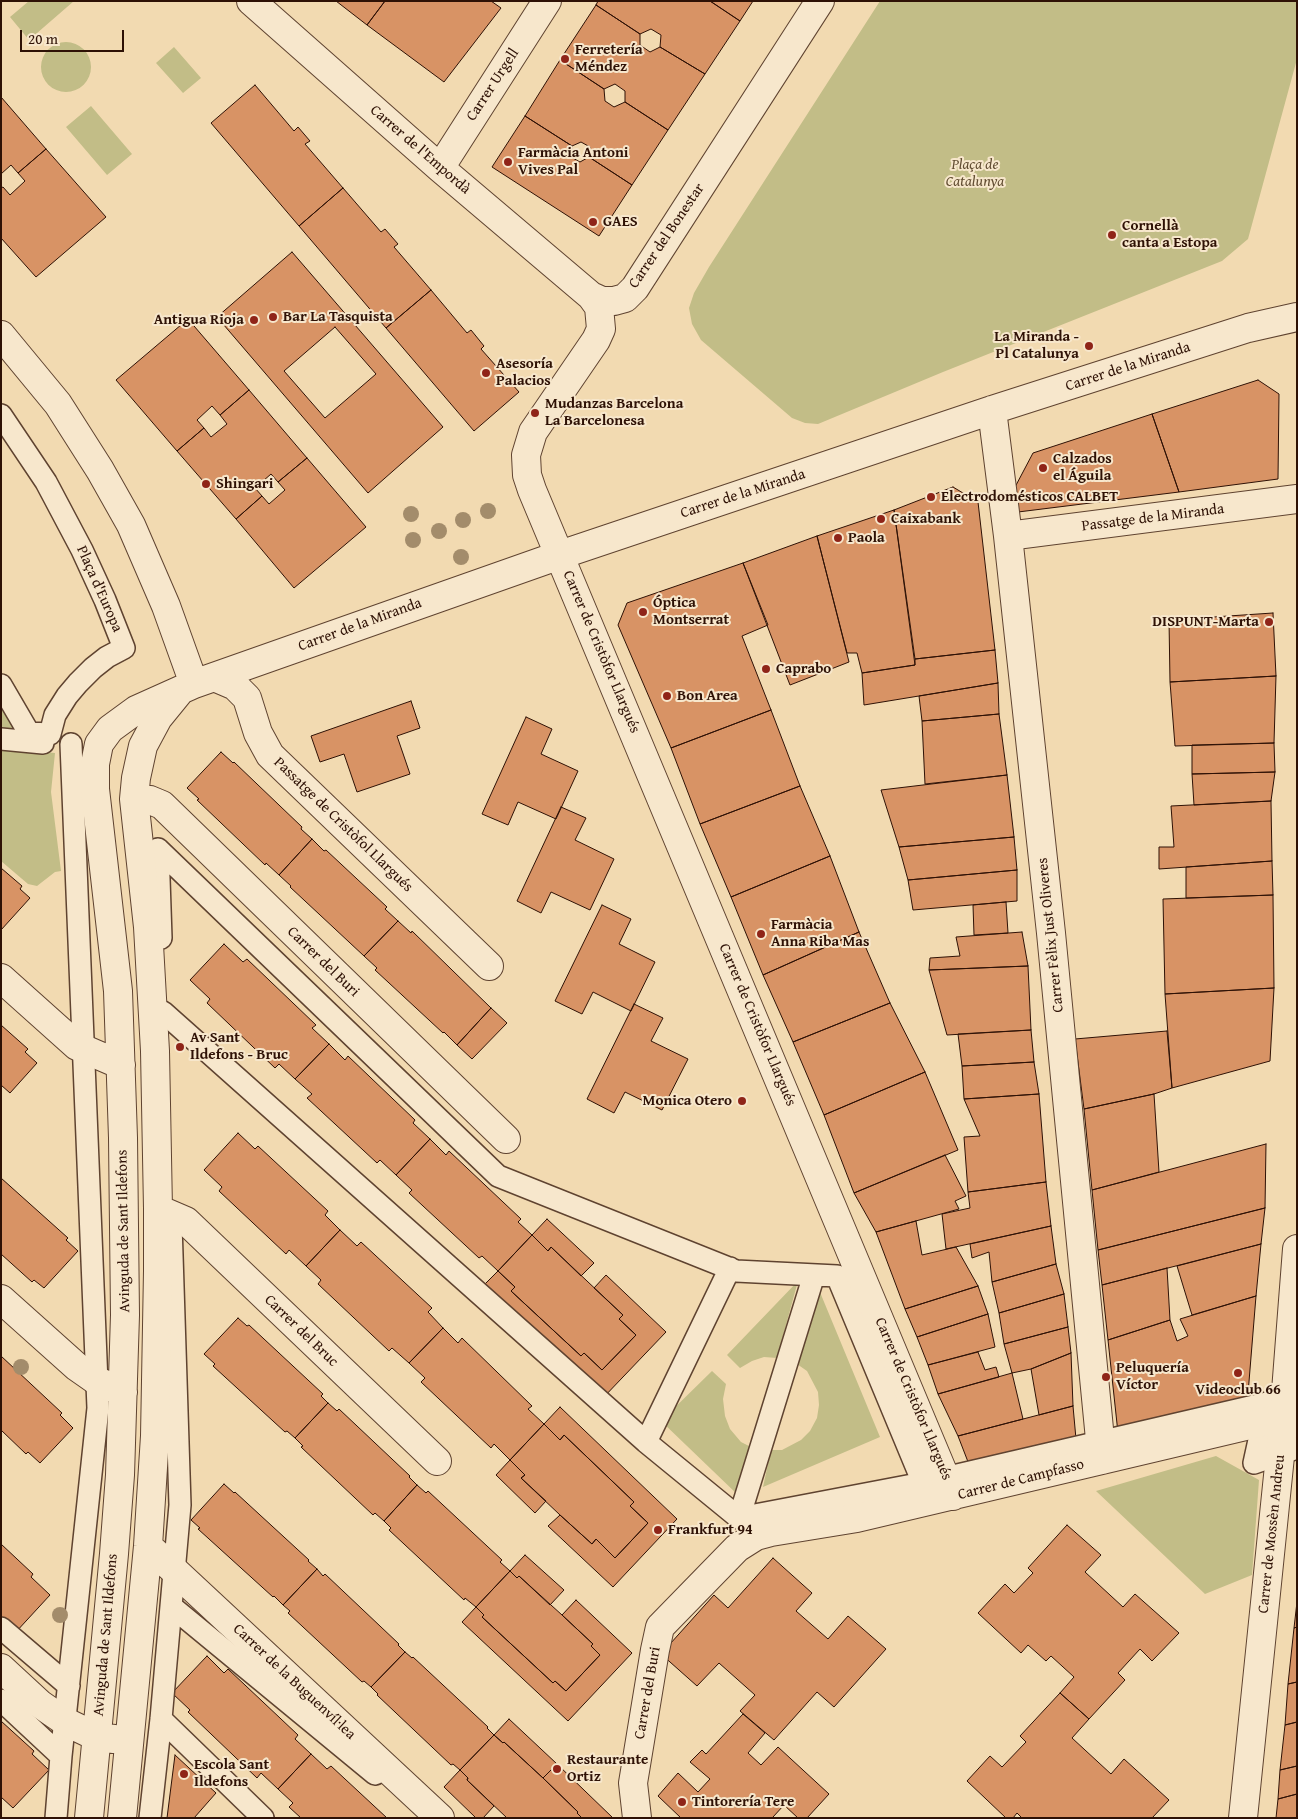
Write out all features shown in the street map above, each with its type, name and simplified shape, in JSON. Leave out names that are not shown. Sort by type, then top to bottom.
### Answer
[{"type":"street","name":"Carrer de l'Empordà","points":[[251,1],[440,168],[591,296]]},
{"type":"street","name":"Carrer Urgell","points":[[440,168],[547,1]]},
{"type":"street","name":"Carrer del Bonestar","points":[[591,296],[602,301],[614,301],[624,298],[635,288],[820,1]]},
{"type":"street","points":[[560,554],[532,490],[526,455],[533,432],[596,340],[601,328],[599,306],[591,296]]},
{"type":"street","name":"Carrer de la Miranda","points":[[197,684],[560,554],[992,410],[1248,328],[1297,317]]},
{"type":"street","points":[[1,335],[58,404],[100,470],[131,525],[197,684],[158,718],[143,746],[136,778],[134,799],[148,927],[180,1505],[172,1606],[150,1818]]},
{"type":"street","name":"Carrer Fèlix Just Oliveres","points":[[992,410],[1008,536],[1051,933],[1101,1451]]},
{"type":"street","name":"Plaça d'Europa","points":[[1,415],[46,482],[82,550],[124,648],[107,657],[78,683],[55,714],[50,734],[29,733],[1,685]]},
{"type":"street","name":"Passatge de la Miranda","points":[[1008,536],[1297,499]]},
{"type":"street","name":"Carrer de Cristòfor Llargués","points":[[560,554],[941,1486]]},
{"type":"street","name":"Avinguda de Sant Ildefons","points":[[89,1818],[114,1554],[123,1392],[125,1315],[118,990],[95,789],[95,764],[100,744],[110,729],[136,710],[197,684]]},
{"type":"street","name":"Passatge de Cristòfol Llargués","points":[[197,684],[235,686],[247,698],[258,733],[270,755],[489,966]]},
{"type":"street","points":[[1,739],[100,744]]},
{"type":"street","points":[[56,1818],[98,1415],[71,744]]},
{"type":"street","name":"Carrer del Buri","points":[[134,799],[150,800],[162,805],[506,1139]]},
{"type":"street","points":[[122,1818],[148,1546],[155,1436],[164,1212],[163,1012],[158,849],[498,1176],[736,1270],[837,1276],[941,1486],[739,1518],[646,1442],[163,1012]]},
{"type":"street","points":[[1,978],[77,1046],[121,1065]]},
{"type":"street","name":"Carrer del Bruc","points":[[164,1212],[186,1221],[437,1461]]},
{"type":"street","name":"Carrer de Mossèn Andreu","points":[[1242,1818],[1288,1451],[1282,1408],[1297,1249]]},
{"type":"street","points":[[646,1442],[730,1268]]},
{"type":"street","points":[[739,1518],[814,1275]]},
{"type":"street","points":[[1,1299],[77,1367],[97,1382],[123,1392]]},
{"type":"street","name":"Carrer de Campfasso","points":[[660,1627],[737,1548],[756,1536],[857,1518],[941,1486],[1101,1451],[1282,1408]]},
{"type":"street","name":"Carrer de la Buguenvíl·lea","points":[[148,1546],[440,1818]]},
{"type":"street","points":[[172,1606],[428,1818]]},
{"type":"street","name":"Carrer del Buri","points":[[637,1818],[633,1783],[660,1627]]},
{"type":"street","points":[[1,1628],[69,1686]]},
{"type":"street","points":[[1,1668],[40,1704],[66,1722],[97,1738],[130,1740]]},
{"type":"street","points":[[1,1700],[61,1756]]},
{"type":"street","points":[[161,1719],[264,1818]]},
{"type":"green space","points":[[29,1],[74,1],[29,40],[10,17]]},
{"type":"green space","name":"Plaça de Catalunya","points":[[880,1],[1297,1],[1297,59],[1248,239],[1222,261],[818,424],[805,423],[792,418],[701,340],[692,324],[689,308],[694,293],[709,267]]},
{"type":"green space","points":[[71,42],[84,49],[90,57],[90,77],[84,85],[76,91],[61,92],[48,85],[42,77],[41,62],[48,49],[56,43]]},
{"type":"green space","points":[[174,47],[201,78],[183,93],[156,63]]},
{"type":"green space","points":[[91,106],[132,154],[107,175],[66,127]]},
{"type":"green space","points":[[1,685],[29,733],[1,731]]},
{"type":"green space","points":[[1,748],[55,753],[51,792],[61,871],[55,872],[37,886],[28,884],[1,861]]},
{"type":"green space","points":[[798,1281],[777,1358],[764,1357],[740,1368],[727,1355]]},
{"type":"green space","points":[[817,1285],[880,1437],[763,1487],[771,1450],[782,1450],[801,1440],[810,1431],[817,1418],[818,1392],[807,1371],[797,1364]]},
{"type":"green space","points":[[712,1371],[726,1384],[723,1399],[725,1416],[730,1429],[741,1442],[751,1447],[738,1495],[661,1421]]},
{"type":"green space","points":[[1216,1456],[1259,1480],[1252,1575],[1205,1594],[1096,1491]]},
{"type":"building","points":[[336,1],[385,1],[367,25]]},
{"type":"building","points":[[385,1],[491,1],[501,8],[444,82],[367,25]]},
{"type":"building","points":[[598,1],[710,1],[740,21],[705,74],[660,47],[661,35],[651,29],[640,34],[596,5]]},
{"type":"building","points":[[710,1],[753,1],[740,21]]},
{"type":"building","points":[[596,5],[640,34],[640,45],[650,52],[660,47],[705,74],[668,130],[625,102],[625,91],[615,84],[604,89],[560,60]]},
{"type":"building","points":[[560,60],[604,89],[605,101],[614,107],[625,102],[668,130],[632,185],[589,157],[590,147],[581,142],[572,146],[525,116]]},
{"type":"building","points":[[255,85],[294,131],[298,127],[310,141],[305,144],[343,188],[299,226],[211,123]]},
{"type":"building","points":[[1,97],[46,149],[18,173],[11,165],[1,174]]},
{"type":"building","points":[[525,116],[572,146],[571,157],[580,162],[589,157],[632,185],[599,236],[492,167]]},
{"type":"building","points":[[46,149],[106,217],[36,277],[1,238],[1,188],[3,187],[10,195],[25,181],[18,173]]},
{"type":"building","points":[[343,188],[381,232],[385,229],[398,244],[394,247],[431,290],[386,328],[299,226]]},
{"type":"building","points":[[292,252],[443,427],[368,493],[217,317]],"holes":[[[335,327],[376,374],[325,418],[284,371]]]},
{"type":"building","points":[[431,290],[467,333],[471,330],[484,346],[481,349],[519,392],[474,431],[386,328]]},
{"type":"building","points":[[188,319],[249,390],[220,415],[212,406],[197,420],[204,428],[177,451],[116,380]]},
{"type":"building","points":[[1258,380],[1279,394],[1278,479],[1179,492],[1152,414]]},
{"type":"building","points":[[249,390],[307,458],[278,482],[271,474],[255,488],[262,496],[236,519],[177,451],[204,428],[211,437],[227,424],[220,415]]},
{"type":"building","points":[[1152,414],[1179,492],[1018,512],[1014,489],[1033,453]]},
{"type":"building","points":[[307,458],[366,527],[294,588],[236,519],[262,496],[269,504],[285,490],[278,482]]},
{"type":"building","points":[[953,487],[978,502],[995,650],[915,659],[894,510]]},
{"type":"building","points":[[894,510],[915,665],[862,673],[857,653],[847,653],[817,536]]},
{"type":"building","points":[[817,536],[849,662],[790,685],[743,563]]},
{"type":"building","points":[[743,563],[768,625],[742,636],[771,710],[671,748],[618,625],[627,603]]},
{"type":"building","points":[[1273,613],[1276,676],[1170,682],[1169,620]]},
{"type":"building","points":[[995,650],[998,683],[864,705],[862,673],[915,665],[915,659]]},
{"type":"building","points":[[1276,676],[1274,743],[1175,746],[1170,682]]},
{"type":"building","points":[[998,683],[999,714],[922,721],[919,696]]},
{"type":"building","points":[[411,701],[420,728],[397,736],[410,774],[357,792],[344,754],[320,762],[311,736]]},
{"type":"building","points":[[771,710],[800,786],[700,824],[671,748]]},
{"type":"building","points":[[999,714],[1007,775],[925,784],[922,721]]},
{"type":"building","points":[[526,717],[552,729],[541,754],[578,771],[556,819],[518,802],[508,825],[482,814]]},
{"type":"building","points":[[1274,743],[1275,772],[1192,774],[1192,745]]},
{"type":"building","points":[[221,752],[302,827],[301,829],[312,839],[279,875],[266,863],[265,865],[197,800],[199,799],[187,788]]},
{"type":"building","points":[[1275,772],[1271,801],[1194,805],[1192,774]]},
{"type":"building","points":[[1007,775],[1014,837],[899,847],[881,790]]},
{"type":"building","points":[[800,786],[830,856],[731,897],[700,824]]},
{"type":"building","points":[[1271,801],[1272,861],[1159,869],[1159,847],[1174,847],[1171,806]]},
{"type":"building","points":[[561,807],[586,818],[575,840],[614,859],[590,910],[551,892],[541,913],[517,901]]},
{"type":"building","points":[[1014,837],[1017,870],[908,880],[899,847]]},
{"type":"building","points":[[312,839],[387,907],[385,909],[398,921],[364,956],[279,875]]},
{"type":"building","points":[[830,856],[859,932],[763,975],[731,897]]},
{"type":"building","points":[[1272,861],[1273,895],[1186,898],[1186,867]]},
{"type":"building","points":[[1,868],[22,886],[20,889],[30,898],[1,930]]},
{"type":"building","points":[[1017,870],[1017,901],[913,910],[908,880]]},
{"type":"building","points":[[1273,895],[1274,988],[1165,994],[1163,899]]},
{"type":"building","points":[[1006,902],[1008,933],[974,935],[973,905]]},
{"type":"building","points":[[602,905],[631,919],[619,944],[655,962],[631,1011],[593,992],[582,1014],[555,1001]]},
{"type":"building","points":[[398,921],[411,933],[412,931],[491,1008],[457,1045],[375,970],[377,968],[364,956]]},
{"type":"building","points":[[859,932],[890,1003],[793,1042],[763,975]]},
{"type":"building","points":[[1022,932],[1028,966],[929,970],[930,958],[960,956],[956,937]]},
{"type":"building","points":[[224,944],[243,962],[247,959],[316,1025],[312,1028],[329,1044],[295,1079],[279,1064],[275,1068],[207,1003],[210,999],[190,980]]},
{"type":"building","points":[[1028,966],[1031,1030],[947,1035],[929,970]]},
{"type":"building","points":[[1274,988],[1270,1061],[1172,1088],[1165,994]]},
{"type":"building","points":[[890,1003],[925,1072],[824,1115],[793,1042]]},
{"type":"building","points":[[634,1004],[663,1018],[651,1041],[688,1059],[662,1110],[625,1092],[614,1113],[587,1099]]},
{"type":"building","points":[[491,1008],[507,1023],[472,1059],[457,1045]]},
{"type":"building","points":[[1,1025],[28,1049],[25,1052],[37,1063],[10,1093],[1,1085]]},
{"type":"building","points":[[1031,1030],[1034,1062],[962,1066],[958,1034]]},
{"type":"building","points":[[1167,1031],[1172,1088],[1154,1094],[1084,1109],[1075,1039]]},
{"type":"building","points":[[329,1044],[345,1060],[348,1056],[415,1120],[413,1123],[430,1139],[396,1175],[380,1160],[377,1163],[307,1098],[312,1094],[295,1079]]},
{"type":"building","points":[[1034,1062],[1039,1094],[964,1099],[962,1066]]},
{"type":"building","points":[[925,1072],[958,1150],[854,1193],[824,1115]]},
{"type":"building","points":[[1039,1094],[1046,1182],[968,1192],[964,1137],[980,1136],[964,1099]]},
{"type":"building","points":[[1154,1094],[1159,1172],[1092,1190],[1084,1109]]},
{"type":"building","points":[[238,1133],[255,1149],[258,1146],[328,1211],[325,1215],[340,1230],[306,1266],[289,1250],[286,1254],[219,1191],[222,1187],[204,1170]]},
{"type":"building","points":[[430,1139],[446,1155],[449,1151],[521,1219],[518,1222],[532,1235],[498,1271],[482,1256],[479,1258],[409,1193],[412,1190],[396,1175]]},
{"type":"building","points":[[1266,1144],[1265,1208],[1098,1250],[1092,1190]]},
{"type":"building","points":[[945,1155],[966,1196],[955,1201],[959,1209],[876,1232],[854,1193]]},
{"type":"building","points":[[1,1178],[68,1238],[66,1240],[78,1251],[44,1288],[34,1280],[32,1282],[1,1254]]},
{"type":"building","points":[[1046,1182],[1051,1226],[946,1249],[942,1214],[970,1208],[968,1192]]},
{"type":"building","points":[[1265,1208],[1261,1244],[1102,1285],[1098,1250]]},
{"type":"building","points":[[547,1219],[594,1263],[581,1276],[551,1247],[548,1251],[532,1235]]},
{"type":"building","points":[[916,1221],[922,1255],[956,1247],[978,1286],[905,1309],[876,1232]]},
{"type":"building","points":[[1051,1226],[1056,1264],[992,1282],[989,1252],[972,1258],[970,1244]]},
{"type":"building","points":[[340,1230],[357,1246],[361,1242],[432,1308],[428,1312],[443,1328],[409,1363],[392,1348],[389,1351],[318,1284],[321,1280],[306,1266]]},
{"type":"building","points":[[532,1235],[548,1251],[551,1247],[623,1315],[619,1319],[636,1335],[602,1370],[584,1353],[581,1356],[511,1291],[515,1287],[498,1271]]},
{"type":"building","points":[[1261,1244],[1256,1296],[1192,1315],[1177,1266]]},
{"type":"building","points":[[1056,1264],[1064,1294],[999,1313],[992,1282]]},
{"type":"building","points":[[1167,1268],[1170,1320],[1108,1340],[1102,1285]]},
{"type":"building","points":[[498,1271],[515,1287],[511,1291],[581,1356],[584,1353],[602,1370],[636,1335],[619,1319],[623,1315],[594,1288],[606,1275],[666,1332],[601,1400],[481,1288]]},
{"type":"building","points":[[978,1286],[988,1314],[917,1337],[905,1309]]},
{"type":"building","points":[[1064,1294],[1068,1327],[1004,1344],[999,1313]]},
{"type":"building","points":[[1256,1296],[1247,1406],[1118,1433],[1108,1340],[1170,1320],[1177,1341],[1188,1336],[1180,1319]]},
{"type":"building","points":[[988,1314],[995,1347],[928,1365],[917,1337]]},
{"type":"building","points":[[238,1318],[247,1326],[249,1325],[323,1394],[321,1396],[328,1403],[295,1438],[287,1431],[285,1432],[213,1366],[215,1364],[204,1354]]},
{"type":"building","points":[[1068,1327],[1071,1353],[1031,1369],[1012,1373],[1004,1344]]},
{"type":"building","points":[[443,1328],[458,1343],[462,1338],[532,1406],[528,1409],[544,1424],[510,1460],[494,1444],[491,1448],[421,1382],[425,1378],[409,1363]]},
{"type":"building","points":[[978,1352],[985,1370],[996,1367],[999,1377],[938,1394],[928,1365]]},
{"type":"building","points":[[1071,1353],[1073,1406],[1039,1415],[1031,1369]]},
{"type":"building","points":[[1,1356],[62,1413],[60,1415],[73,1428],[40,1463],[28,1452],[26,1454],[1,1430]]},
{"type":"building","points":[[1012,1373],[1023,1419],[958,1436],[938,1394]]},
{"type":"building","points":[[328,1403],[337,1411],[339,1409],[410,1476],[417,1485],[384,1521],[375,1513],[373,1515],[301,1447],[303,1446],[295,1438]]},
{"type":"building","points":[[1073,1406],[1076,1439],[970,1467],[958,1436]]},
{"type":"building","points":[[560,1407],[677,1519],[613,1587],[548,1526],[560,1515],[592,1544],[596,1539],[615,1558],[648,1523],[630,1506],[634,1502],[564,1435],[560,1440],[544,1424]]},
{"type":"building","points":[[544,1424],[560,1440],[564,1435],[634,1502],[630,1506],[648,1523],[615,1558],[596,1539],[592,1544],[560,1515],[521,1478],[525,1475],[510,1460]]},
{"type":"building","points":[[510,1460],[525,1475],[521,1478],[546,1501],[535,1513],[496,1475]]},
{"type":"building","points":[[224,1484],[235,1492],[317,1569],[283,1605],[198,1529],[200,1528],[191,1520]]},
{"type":"building","points":[[417,1485],[426,1493],[428,1491],[502,1560],[500,1562],[510,1571],[476,1607],[465,1598],[464,1600],[389,1530],[391,1528],[384,1521]]},
{"type":"building","points":[[1067,1525],[1101,1555],[1085,1572],[1123,1607],[1135,1594],[1179,1633],[1152,1661],[1140,1649],[1118,1673],[1125,1680],[1089,1719],[1060,1693],[1074,1677],[1051,1656],[1046,1661],[1028,1645],[1021,1653],[978,1613],[1005,1584],[1014,1593],[1033,1573],[1028,1568]]},
{"type":"building","points":[[1,1544],[33,1574],[31,1577],[50,1595],[15,1633],[1,1620]]},
{"type":"building","points":[[525,1555],[564,1590],[550,1605],[519,1576],[517,1578],[510,1571]]},
{"type":"building","points":[[773,1558],[812,1593],[796,1611],[828,1639],[848,1616],[886,1649],[834,1707],[817,1692],[774,1740],[740,1711],[755,1695],[719,1663],[697,1686],[661,1654],[714,1595],[728,1608]]},
{"type":"building","points":[[317,1569],[323,1576],[325,1574],[399,1644],[405,1652],[371,1687],[364,1681],[362,1682],[288,1613],[290,1611],[283,1605]]},
{"type":"building","points":[[510,1571],[517,1578],[519,1576],[562,1615],[593,1644],[591,1646],[600,1655],[566,1691],[555,1681],[553,1683],[482,1617],[484,1615],[476,1607]]},
{"type":"building","points":[[576,1600],[632,1653],[568,1721],[462,1622],[476,1607],[484,1615],[482,1617],[553,1683],[555,1681],[566,1691],[600,1655],[591,1646],[593,1644],[562,1615]]},
{"type":"building","points":[[1297,1602],[1297,1627],[1294,1628]]},
{"type":"building","points":[[1297,1627],[1297,1682],[1288,1684],[1294,1628]]},
{"type":"building","points":[[405,1652],[413,1657],[488,1727],[494,1735],[460,1770],[453,1764],[451,1765],[377,1695],[371,1687]]},
{"type":"building","points":[[207,1656],[224,1673],[228,1669],[298,1735],[295,1739],[311,1754],[278,1789],[261,1773],[257,1778],[188,1712],[190,1710],[172,1693]]},
{"type":"building","points":[[1297,1682],[1297,1722],[1285,1725],[1288,1684]]},
{"type":"building","points":[[1060,1693],[1089,1719],[1072,1738],[1111,1774],[1124,1759],[1169,1800],[1152,1818],[1022,1818],[1017,1813],[1013,1818],[1006,1818],[967,1781],[990,1756],[1002,1767],[1026,1742],[1020,1736]]},
{"type":"building","points":[[743,1714],[765,1733],[748,1753],[761,1765],[778,1747],[829,1794],[807,1818],[798,1818],[784,1805],[774,1818],[681,1818],[658,1796],[678,1773],[698,1792],[710,1779],[690,1762],[702,1750],[706,1754]]},
{"type":"building","points":[[509,1719],[557,1764],[543,1778],[494,1735]]},
{"type":"building","points":[[1,1721],[34,1751],[32,1754],[49,1770],[13,1808],[1,1797]]},
{"type":"building","points":[[1297,1722],[1297,1766],[1280,1770],[1285,1725]]},
{"type":"building","points":[[494,1735],[543,1778],[582,1818],[507,1818],[467,1780],[468,1778],[460,1770]]},
{"type":"building","points":[[311,1754],[327,1769],[331,1766],[387,1818],[301,1818],[289,1807],[293,1803],[278,1789]]},
{"type":"building","name":"Escola Sant Ildefons","points":[[175,1755],[216,1793],[194,1818],[167,1818]]},
{"type":"building","points":[[557,1764],[613,1818],[582,1818],[543,1778]]},
{"type":"building","points":[[1297,1766],[1297,1794],[1278,1799],[1280,1770]]},
{"type":"building","points":[[460,1770],[468,1778],[467,1780],[494,1806],[483,1818],[476,1818],[444,1787]]},
{"type":"building","points":[[1297,1794],[1297,1818],[1276,1818],[1278,1799]]},
{"type":"place","name":"Ferretería Méndez","points":[[565,59]]},
{"type":"place","name":"Farmàcia Antoni Vives Pal","points":[[508,162]]},
{"type":"place","name":"GAES","points":[[593,222]]},
{"type":"place","name":"Cornellà canta a Estopa","points":[[1112,235]]},
{"type":"place","name":"Bar La Tasquista","points":[[273,317]]},
{"type":"place","name":"Antigua Rioja","points":[[254,320]]},
{"type":"place","name":"La Miranda - Pl Catalunya","points":[[1089,346]]},
{"type":"place","name":"Asesoría Palacios","points":[[486,373]]},
{"type":"place","name":"Mudanzas Barcelona La Barcelonesa","points":[[535,413]]},
{"type":"place","name":"Calzados el Águila","points":[[1043,468]]},
{"type":"place","name":"Shingari","points":[[206,484]]},
{"type":"place","name":"Electrodomésticos CALBET","points":[[931,497]]},
{"type":"place","name":"Caixabank","points":[[881,519]]},
{"type":"place","name":"Paola","points":[[838,538]]},
{"type":"place","name":"Óptica Montserrat","points":[[643,612]]},
{"type":"place","name":"DISPUNT-Marta","points":[[1269,622]]},
{"type":"place","name":"Caprabo","points":[[766,669]]},
{"type":"place","name":"Bon Area","points":[[667,696]]},
{"type":"place","name":"Farmàcia Anna Riba Mas","points":[[761,934]]},
{"type":"place","name":"Av Sant Ildefons - Bruc","points":[[180,1047]]},
{"type":"place","name":"Monica Otero","points":[[742,1101]]},
{"type":"place","name":"Videoclub 66","points":[[1238,1373]]},
{"type":"place","name":"Peluquería Víctor","points":[[1106,1377]]},
{"type":"place","name":"Frankfurt 94","points":[[658,1530]]},
{"type":"place","name":"Restaurante Ortiz","points":[[557,1769]]},
{"type":"place","name":"Escola Sant Ildefons","points":[[184,1774]]},
{"type":"place","name":"Tintorería Tere","points":[[682,1802]]}]
